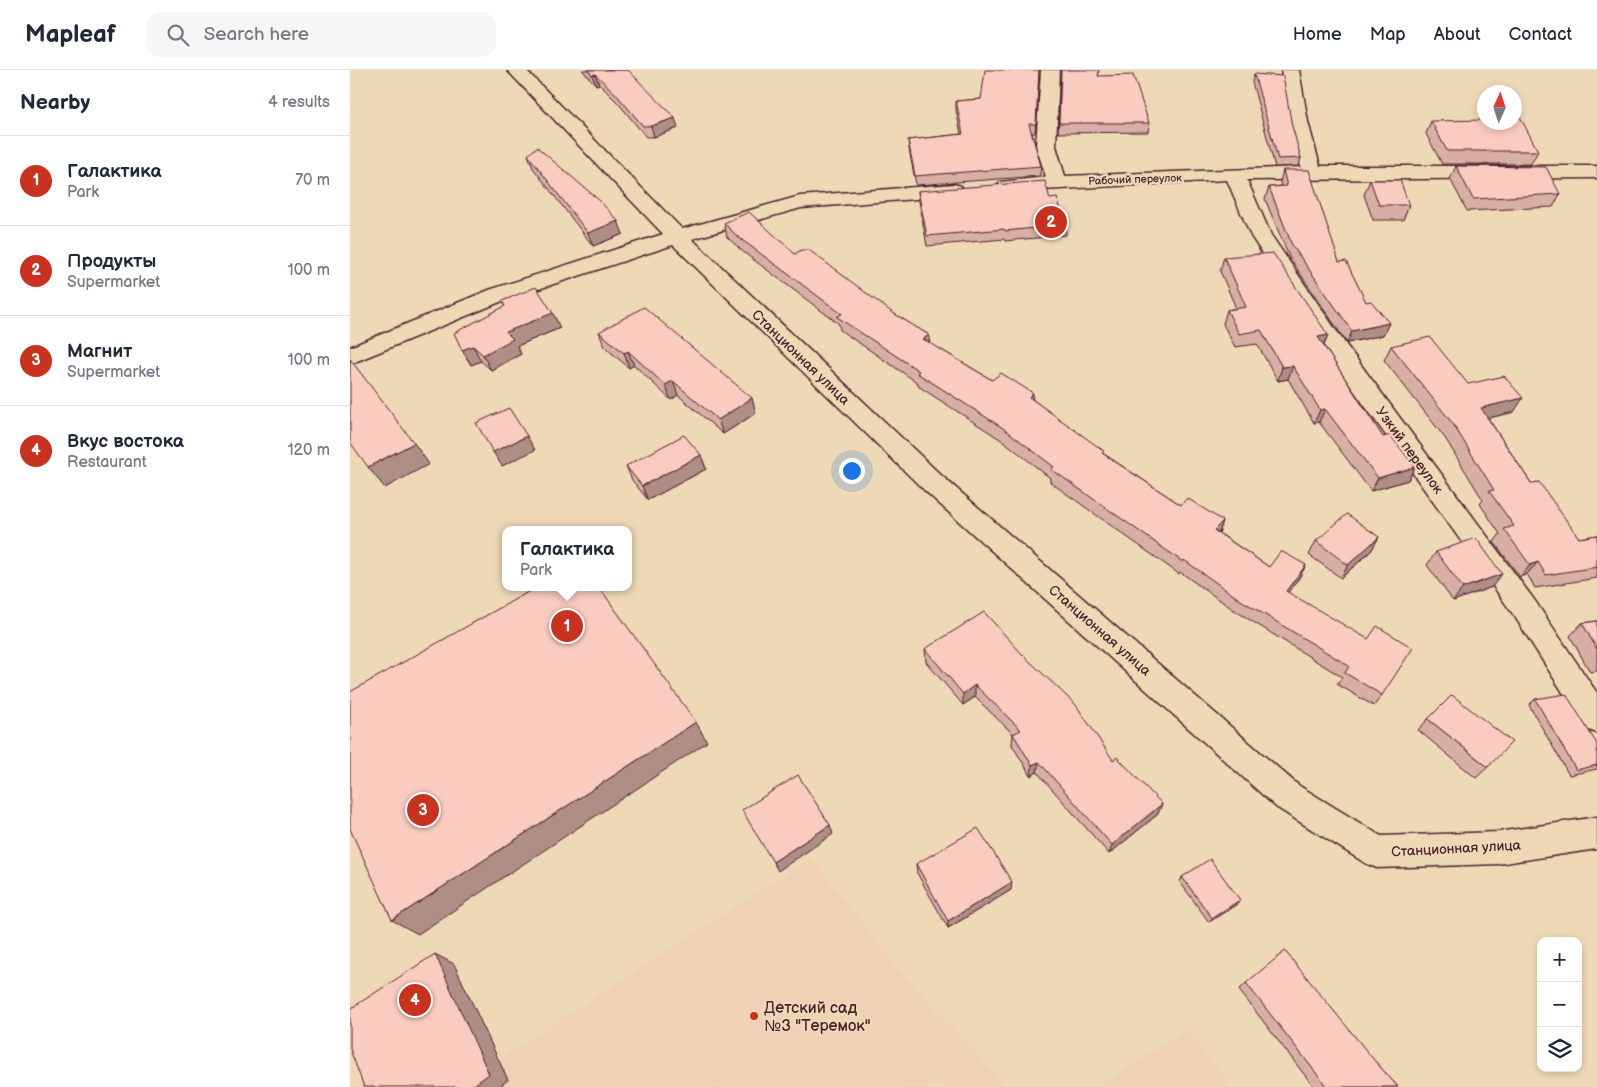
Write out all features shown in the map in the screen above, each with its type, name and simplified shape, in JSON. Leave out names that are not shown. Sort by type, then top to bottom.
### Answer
[{"type":"street","name":"Станционная улица","points":[[516,70],[679,236],[701,261],[933,483],[1287,796],[1376,852],[1498,848],[1597,833]]},
{"type":"street","points":[[1050,70],[1046,146],[1057,182]]},
{"type":"street","points":[[1290,70],[1301,142],[1313,174]]},
{"type":"street","name":"Рабочий переулок","points":[[679,236],[800,202],[1057,182],[1234,175],[1597,172]]},
{"type":"street","name":"Узкий переулок","points":[[1234,175],[1262,236],[1309,308],[1526,609],[1597,719]]},
{"type":"street","points":[[350,356],[496,295],[679,236]]},
{"type":"shaded area","name":"Детский сад №3 \"Теремок\"","points":[[811,858],[900,971],[1007,1087],[498,1087],[498,1060]]},
{"type":"shaded area","points":[[1186,1030],[1233,1087],[1097,1087]]},
{"type":"building","points":[[588,70],[628,70],[675,118],[651,126],[643,126],[615,93]]},
{"type":"building","points":[[985,70],[1039,70],[1036,124],[1029,124],[1041,166],[915,176],[908,140],[963,134],[956,101],[981,99]]},
{"type":"building","points":[[1061,70],[1099,70],[1098,76],[1133,75],[1149,123],[1059,123]]},
{"type":"building","points":[[1254,74],[1283,76],[1292,126],[1301,158],[1278,159]]},
{"type":"building","points":[[1477,120],[1477,130],[1522,130],[1522,121],[1538,151],[1447,151],[1431,121]]},
{"type":"building","points":[[537,147],[600,201],[618,221],[588,233],[528,155]]},
{"type":"building","points":[[1456,166],[1546,167],[1560,194],[1473,199]]},
{"type":"building","points":[[1283,170],[1309,170],[1339,262],[1346,261],[1366,302],[1371,301],[1389,323],[1352,331],[1292,245],[1269,187],[1287,186]]},
{"type":"building","points":[[1370,180],[1400,180],[1409,205],[1379,205]]},
{"type":"building","points":[[1045,181],[1050,199],[1057,198],[1066,225],[927,236],[918,191]]},
{"type":"building","points":[[749,212],[795,254],[801,250],[809,250],[893,313],[929,335],[923,339],[992,380],[1001,373],[1033,393],[1029,397],[1104,451],[1102,453],[1181,505],[1187,498],[1223,521],[1214,530],[1269,567],[1281,551],[1306,565],[1286,591],[1368,639],[1377,626],[1413,648],[1382,695],[1345,673],[1349,666],[1239,599],[1184,560],[1183,562],[1051,469],[1054,467],[1006,430],[917,373],[919,371],[837,317],[842,314],[738,237],[724,223]]},
{"type":"building","points":[[1273,253],[1328,335],[1318,337],[1383,437],[1390,435],[1415,467],[1378,478],[1325,409],[1320,410],[1293,366],[1282,367],[1261,330],[1239,334],[1227,310],[1246,307],[1224,257]]},
{"type":"building","points":[[536,287],[553,313],[506,332],[513,339],[483,355],[473,346],[462,350],[454,333],[505,306],[502,301]]},
{"type":"building","points":[[644,307],[752,398],[718,420],[673,381],[665,385],[628,351],[624,353],[599,332]]},
{"type":"building","points":[[1430,337],[1468,384],[1504,376],[1523,398],[1481,408],[1531,483],[1539,482],[1579,538],[1597,535],[1597,567],[1546,575],[1538,562],[1530,565],[1504,529],[1514,526],[1489,491],[1494,490],[1453,424],[1391,346]]},
{"type":"building","points":[[350,359],[414,443],[368,467],[350,442]]},
{"type":"building","points":[[509,408],[527,436],[493,452],[476,423]]},
{"type":"building","points":[[684,435],[701,455],[642,486],[626,466]]},
{"type":"building","points":[[1347,514],[1379,537],[1348,565],[1316,541]]},
{"type":"building","points":[[1476,538],[1502,574],[1463,588],[1436,552]]},
{"type":"building","points":[[530,591],[602,591],[696,722],[392,920],[350,829],[350,692]]},
{"type":"building","points":[[984,612],[1023,655],[1076,705],[1113,760],[1117,757],[1162,804],[1112,845],[1039,762],[1032,765],[1013,734],[1021,730],[975,685],[963,694],[925,649]]},
{"type":"building","points":[[1597,621],[1597,649],[1582,623]]},
{"type":"building","points":[[1566,694],[1597,744],[1597,765],[1576,770],[1535,699]]},
{"type":"building","points":[[1452,695],[1512,742],[1488,767],[1428,719]]},
{"type":"building","points":[[798,775],[830,825],[773,862],[742,810]]},
{"type":"building","points":[[978,828],[1012,882],[948,921],[916,864]]},
{"type":"building","points":[[1210,859],[1240,900],[1212,918],[1182,877]]},
{"type":"building","points":[[1285,951],[1398,1087],[1327,1087],[1246,983]]},
{"type":"building","points":[[435,954],[489,1074],[471,1087],[364,1087],[350,1049],[350,1009]]},
{"type":"place","name":"Продукты","points":[[1051,222]]},
{"type":"place","name":"Галактика","points":[[567,626]]},
{"type":"place","name":"Магнит","points":[[423,810]]},
{"type":"place","name":"Вкус востока","points":[[415,1000]]},
{"type":"place","name":"Детский сад №3 \"Теремок\"","points":[[754,1016]]}]
